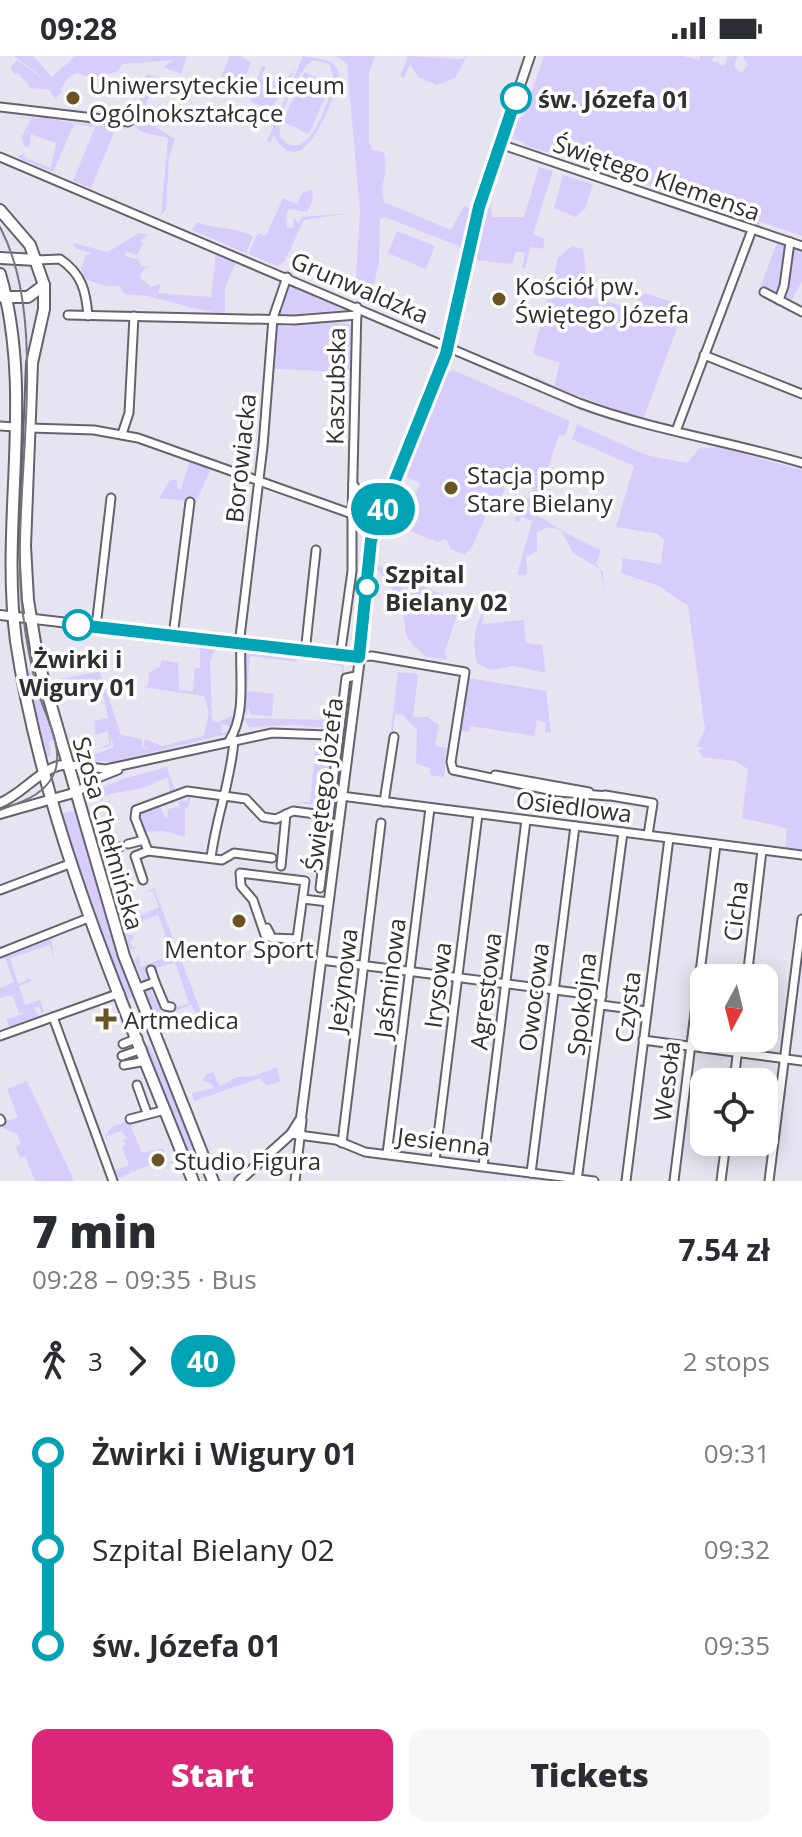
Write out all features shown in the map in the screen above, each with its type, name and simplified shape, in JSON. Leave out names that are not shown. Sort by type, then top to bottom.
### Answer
[{"type":"main road","name":"Szosa Chełmińska","points":[[0,210],[37,260],[44,285],[44,309],[32,363],[25,546],[31,619],[44,687],[136,989],[213,1181]]},
{"type":"main road","points":[[0,258],[37,260]]},
{"type":"main road","name":"Szosa Chełmińska","points":[[0,274],[17,360],[14,617],[26,696],[52,800],[120,993],[134,1047],[132,1062],[165,1110],[193,1181]]},
{"type":"main road","points":[[3,297],[33,296],[44,285]]},
{"type":"main road","points":[[134,1047],[148,1039],[159,1046]]},
{"type":"main road","points":[[183,1156],[195,1166],[201,1164],[203,1155]]},
{"type":"street","name":"Świętego Józefa","points":[[295,1181],[296,1135],[303,1110],[371,540],[448,347],[476,219],[530,56]]},
{"type":"street","points":[[0,107],[128,122],[133,119]]},
{"type":"street","name":"Świętego Klemensa","points":[[500,144],[802,246]]},
{"type":"street","name":"Grunwaldzka","points":[[0,157],[591,408],[676,431],[732,442],[802,463]]},
{"type":"street","points":[[676,431],[752,230]]},
{"type":"street","points":[[779,300],[790,242]]},
{"type":"street","points":[[37,260],[60,259],[78,274],[84,285],[88,316]]},
{"type":"street","name":"Borowiacka","points":[[237,727],[240,645],[273,318],[287,277]]},
{"type":"street","points":[[764,292],[802,312]]},
{"type":"street","points":[[68,315],[294,320],[357,311]]},
{"type":"street","name":"Kaszubska","points":[[340,657],[352,571],[357,311]]},
{"type":"street","points":[[122,434],[129,413],[134,316]]},
{"type":"street","points":[[704,355],[802,394]]},
{"type":"street","points":[[0,426],[15,427]]},
{"type":"street","points":[[30,428],[122,434],[367,518],[365,500],[353,484]]},
{"type":"street","points":[[96,627],[111,498]]},
{"type":"street","points":[[173,636],[190,502]]},
{"type":"street","points":[[305,653],[316,550]]},
{"type":"street","points":[[0,615],[340,657],[372,656],[465,672],[451,767],[485,776],[503,775],[653,803],[648,835]]},
{"type":"street","points":[[320,888],[346,678],[356,676]]},
{"type":"street","points":[[0,803],[29,787],[56,765],[106,769],[245,738],[286,732],[325,734],[340,720]]},
{"type":"street","points":[[237,727],[245,738]]},
{"type":"street","points":[[211,858],[217,814],[225,796],[231,741],[237,727]]},
{"type":"street","points":[[384,802],[394,737]]},
{"type":"street","points":[[0,814],[77,792],[105,774],[205,747]]},
{"type":"street","points":[[148,851],[134,816],[140,806],[182,791],[246,799],[263,817],[276,819],[293,811],[323,815],[317,867]]},
{"type":"street","name":"Osiedlowa","points":[[341,796],[802,855]]},
{"type":"street","name":"Jaśminowa","points":[[387,1154],[430,808]]},
{"type":"street","points":[[281,866],[286,814]]},
{"type":"street","name":"Irysowa","points":[[435,1160],[478,814]]},
{"type":"street","name":"Agrestowa","points":[[483,1166],[526,820]]},
{"type":"street","name":"Jeżynowa","points":[[342,1143],[381,823]]},
{"type":"street","name":"Owocowa","points":[[531,1173],[575,826]]},
{"type":"street","name":"Spokojna","points":[[577,1180],[623,832]]},
{"type":"street","name":"Czysta","points":[[626,1181],[669,838]]},
{"type":"street","points":[[143,880],[135,856],[123,846],[144,840]]},
{"type":"street","name":"Wesoła","points":[[701,964],[716,844]]},
{"type":"street","name":"Cicha","points":[[749,964],[762,850]]},
{"type":"street","points":[[135,856],[148,851],[226,860],[234,853],[272,858]]},
{"type":"street","points":[[1,884],[72,863]]},
{"type":"street","points":[[239,874],[303,879],[297,939],[272,938],[265,935],[253,900],[241,886],[239,874]]},
{"type":"street","points":[[303,899],[328,902]]},
{"type":"street","points":[[0,953],[91,917]]},
{"type":"street","points":[[769,1181],[802,919]]},
{"type":"street","points":[[267,928],[272,938]]},
{"type":"street","points":[[321,960],[554,990],[647,1011]]},
{"type":"street","points":[[151,970],[165,1006],[171,1007]]},
{"type":"street","points":[[136,989],[158,983]]},
{"type":"street","points":[[0,1036],[120,993]]},
{"type":"street","points":[[53,1017],[113,1181]]},
{"type":"street","points":[[643,1040],[690,1046]]},
{"type":"street","name":"Wesoła","points":[[674,1181],[690,1046]]},
{"type":"street","points":[[132,1062],[134,1047]]},
{"type":"street","points":[[735,1068],[737,1052],[802,1061]]},
{"type":"street","points":[[137,1085],[147,1113]]},
{"type":"street","points":[[130,1119],[165,1110]]},
{"type":"street","name":"Świętego Józefa","points":[[239,1181],[296,1135]]},
{"type":"street","name":"Jesienna","points":[[296,1135],[342,1143],[359,1150],[594,1181]]},
{"type":"street","points":[[721,1181],[724,1156]]},
{"type":"shaded area","points":[[14,56],[33,56],[52,77],[75,56],[187,56],[181,74],[163,67],[174,60],[122,64],[118,71],[95,78],[76,73],[68,78],[60,90],[63,91],[55,99],[50,90],[31,88],[18,73],[15,74],[10,68],[17,60],[56,88]]},
{"type":"shaded area","points":[[230,56],[241,56],[251,62],[238,96],[217,86]]},
{"type":"shaded area","points":[[303,56],[333,64],[339,74],[339,83],[322,122],[305,147],[295,152],[285,149],[274,135],[270,143],[267,141]],"holes":[[[314,60],[329,64],[335,81],[322,116],[308,138],[300,145],[291,145],[281,138],[280,131],[289,96],[308,64]]]},
{"type":"shaded area","points":[[336,56],[375,56],[369,74],[369,141],[372,150],[383,152],[385,159],[384,202],[451,230],[464,206],[472,209],[461,247],[385,217],[380,219],[379,263],[369,305],[357,300],[355,294],[360,211],[347,64]]},
{"type":"shaded area","points":[[408,56],[461,59],[467,56],[455,78],[437,85],[419,78],[410,64],[404,78],[400,76]]},
{"type":"shaded area","points":[[544,56],[683,56],[700,60],[700,56],[714,56],[712,61],[724,66],[728,56],[738,56],[734,66],[741,73],[748,65],[743,56],[802,56],[802,236],[761,222],[759,225],[620,175],[619,169],[615,174],[602,169],[603,163],[600,168],[524,145],[524,142],[512,138],[511,141],[515,121],[523,116]]},
{"type":"shaded area","points":[[262,66],[266,67],[261,78],[284,84],[296,66],[284,93],[268,109],[250,101]]},
{"type":"shaded area","points":[[304,72],[331,84],[309,134],[283,122]]},
{"type":"shaded area","points":[[148,74],[157,78],[140,117],[175,139],[169,158],[166,210],[161,215],[168,138],[142,132],[133,125],[138,117],[142,79]]},
{"type":"shaded area","points":[[35,114],[34,118],[39,119],[39,115],[87,124],[88,120],[102,121],[102,126],[116,128],[91,188],[73,181],[95,127],[74,124],[53,172],[17,157],[24,153],[25,158],[51,168],[56,143],[31,134],[29,147],[25,147],[21,138],[31,119],[0,116],[31,118]]},
{"type":"shaded area","points":[[539,167],[553,171],[533,234],[545,239],[543,249],[530,247],[525,269],[522,268],[525,253],[516,251],[512,264],[475,260],[490,202],[492,217],[524,217]]},
{"type":"shaded area","points":[[563,175],[593,184],[585,209],[575,217],[554,208]]},
{"type":"shaded area","points":[[312,189],[313,200],[307,212],[290,209],[286,214],[287,228],[293,227],[294,217],[298,223],[302,217],[351,213],[304,220],[284,262],[277,266],[248,254],[258,233],[266,236],[283,198],[297,204],[302,193]]},
{"type":"shaded area","points":[[197,222],[253,236],[246,253],[192,230]]},
{"type":"shaded area","points":[[397,231],[435,246],[426,269],[388,253]]},
{"type":"shaded area","points":[[139,233],[149,235],[140,240],[143,243],[137,255],[126,252],[125,256],[139,260],[141,267],[150,266],[142,271],[140,278],[151,287],[161,284],[158,293],[211,297],[216,253],[236,262],[225,287],[225,313],[127,294],[122,292],[120,286],[105,286],[85,279],[81,269],[86,255],[92,253],[77,249],[73,243],[108,252]]},
{"type":"shaded area","points":[[781,242],[802,249],[802,281],[791,301],[760,288],[776,245]]},
{"type":"shaded area","points":[[572,246],[583,249],[586,270],[579,292],[634,310],[638,299],[645,293],[685,306],[643,420],[534,379],[536,377],[554,386],[560,363],[533,354],[558,258]]},
{"type":"shaded area","points":[[290,283],[354,309],[280,315],[277,313]]},
{"type":"shaded area","points":[[310,320],[349,324],[353,330],[352,372],[273,369],[275,324],[288,327]]},
{"type":"shaded area","name":"Stacja pomp Stare Bielany","points":[[453,370],[570,421],[565,436],[559,435],[539,495],[528,510],[601,550],[596,564],[603,572],[604,590],[600,569],[573,553],[561,530],[548,527],[537,532],[537,551],[526,557],[527,574],[517,575],[532,521],[521,517],[519,522],[514,521],[521,503],[535,494],[527,481],[510,475],[495,513],[488,510],[473,545],[465,555],[451,549],[446,539],[437,542],[402,527],[420,483],[402,475],[444,374]]},
{"type":"shaded area","points":[[577,424],[646,455],[687,463],[699,449],[719,447],[802,470],[802,852],[785,849],[787,828],[742,818],[748,769],[735,761],[703,757],[698,751],[704,748],[697,746],[705,729],[688,606],[659,586],[621,573],[623,558],[661,564],[664,540],[658,534],[616,527],[634,466],[572,439]]},
{"type":"shaded area","points":[[190,460],[211,468],[196,502],[159,498],[170,480],[177,480],[177,489],[181,489]]},
{"type":"shaded area","points":[[374,564],[461,603],[445,651],[447,660],[425,656],[412,644],[406,635],[402,603]]},
{"type":"shaded area","points":[[484,612],[482,624],[524,620],[526,643],[542,645],[546,673],[514,666],[490,670],[477,663],[475,636]]},
{"type":"shaded area","points":[[185,645],[216,648],[210,660],[212,720],[222,723],[234,715],[231,727],[222,724],[221,734],[230,730],[227,734],[112,762],[80,761],[73,749],[67,727],[71,740],[75,740],[72,743],[80,760],[114,747],[110,734],[111,746],[98,749],[109,744],[108,731],[95,735],[94,721],[108,718],[102,689],[63,695],[59,679],[98,672],[96,661],[121,735],[142,739],[142,747],[149,749],[144,746],[145,739],[162,746],[204,736],[209,712],[204,696],[142,687],[148,686],[149,673],[159,667],[162,660],[178,663],[179,690],[193,691],[195,668],[200,668],[200,649]]},
{"type":"shaded area","points":[[246,653],[297,659],[297,662],[250,656],[247,691],[274,694],[272,716],[251,715],[248,707],[247,715],[244,714]]},
{"type":"shaded area","points":[[309,660],[344,665],[337,723],[330,723],[329,728],[293,725],[249,727],[243,718],[334,720],[338,710],[342,666]]},
{"type":"shaded area","points":[[37,671],[62,752],[58,754],[54,740],[49,742],[51,756],[47,757],[25,673]]},
{"type":"shaded area","points":[[398,672],[418,674],[413,717],[427,717],[439,725],[435,746],[446,748],[444,777],[430,775],[430,768],[416,764],[417,730],[403,715],[395,714],[393,732],[391,730]]},
{"type":"shaded area","points":[[469,678],[546,691],[551,733],[545,732],[546,723],[537,720],[534,736],[471,726],[469,732],[460,730]]},
{"type":"shaded area","points":[[312,744],[326,745],[328,757],[334,756],[328,807],[322,807],[328,778],[325,772],[327,779],[321,785],[321,806],[296,802],[310,802],[316,746]]},
{"type":"shaded area","points":[[167,767],[175,791],[170,793],[168,777],[143,788],[104,795],[102,803],[100,797],[90,801],[91,793],[119,780]]},
{"type":"shaded area","points":[[188,792],[191,794],[189,807],[185,808],[185,837],[164,831],[142,832],[137,813],[157,801],[167,820],[168,809],[179,807],[180,800],[187,801]]},
{"type":"shaded area","points":[[76,810],[113,942],[135,996],[127,999],[61,814]]},
{"type":"shaded area","points":[[154,888],[201,1012],[196,1014],[194,1023],[175,1026],[194,1021],[195,1011],[191,1005],[156,1018],[145,989],[150,987],[155,1000],[159,998],[161,1013],[189,1003],[175,962],[157,968],[156,974],[154,967],[145,973],[147,981],[151,980],[144,983],[134,960],[139,955],[140,967],[173,955],[158,915],[125,927],[134,939],[130,941],[132,947],[137,946],[133,950],[129,947],[119,902],[124,900],[122,911],[125,923],[159,907],[153,891],[145,892]]},
{"type":"shaded area","points":[[51,936],[54,959],[50,945],[10,958],[18,984],[26,981],[26,977],[32,981],[19,986],[25,1005],[40,1000],[44,1011],[42,1014],[40,1007],[33,1007],[39,1016],[10,1027],[6,1020],[27,1012],[19,1013],[12,995],[0,998],[0,988],[14,982],[5,958],[0,960],[0,955]]},
{"type":"shaded area","points":[[148,1043],[178,1103],[200,1160],[197,1163],[190,1158],[146,1049]]},
{"type":"shaded area","points":[[277,1067],[280,1081],[267,1086],[260,1078],[194,1101],[192,1093],[213,1088],[212,1084],[202,1081],[207,1074],[213,1072],[220,1086],[237,1077],[253,1076]]},
{"type":"shaded area","points":[[27,1081],[73,1181],[35,1181],[25,1156],[20,1158],[16,1147],[21,1144],[17,1134],[0,1126],[2,1122],[18,1118],[7,1089]]},
{"type":"shaded area","points":[[156,1116],[131,1127],[142,1153],[163,1148],[168,1162],[177,1161],[168,1164],[163,1153],[148,1158],[150,1165],[132,1172],[130,1168],[131,1173],[119,1178],[115,1170],[129,1165],[122,1148],[126,1143],[122,1141],[128,1138],[121,1131],[107,1136],[107,1142],[105,1135],[114,1126],[129,1121],[131,1125]]},
{"type":"tram line","points":[[0,227],[16,268],[24,314],[27,364],[20,568],[23,614],[38,692],[57,749],[56,768],[41,791],[0,810]]},
{"type":"bus line","name":"40","points":[[78,625],[359,657],[367,603],[369,547],[446,354],[479,207],[516,98]]},
{"type":"place","name":"Uniwersyteckie Liceum Ogólnokształcące","points":[[73,98]]},
{"type":"place","name":"św. Józefa 01","points":[[516,98]]},
{"type":"place","name":"Kościół pw. Świętego Józefa","points":[[499,299]]},
{"type":"place","name":"Stacja pomp Stare Bielany","points":[[451,488]]},
{"type":"place","name":"Szpital Bielany 02","points":[[367,587]]},
{"type":"place","name":"Żwirki i Wigury 01","points":[[78,625]]},
{"type":"place","name":"Mentor Sport","points":[[239,921]]},
{"type":"place","name":"Artmedica","points":[[106,1019]]},
{"type":"place","name":"Studio Figura","points":[[158,1160]]}]
